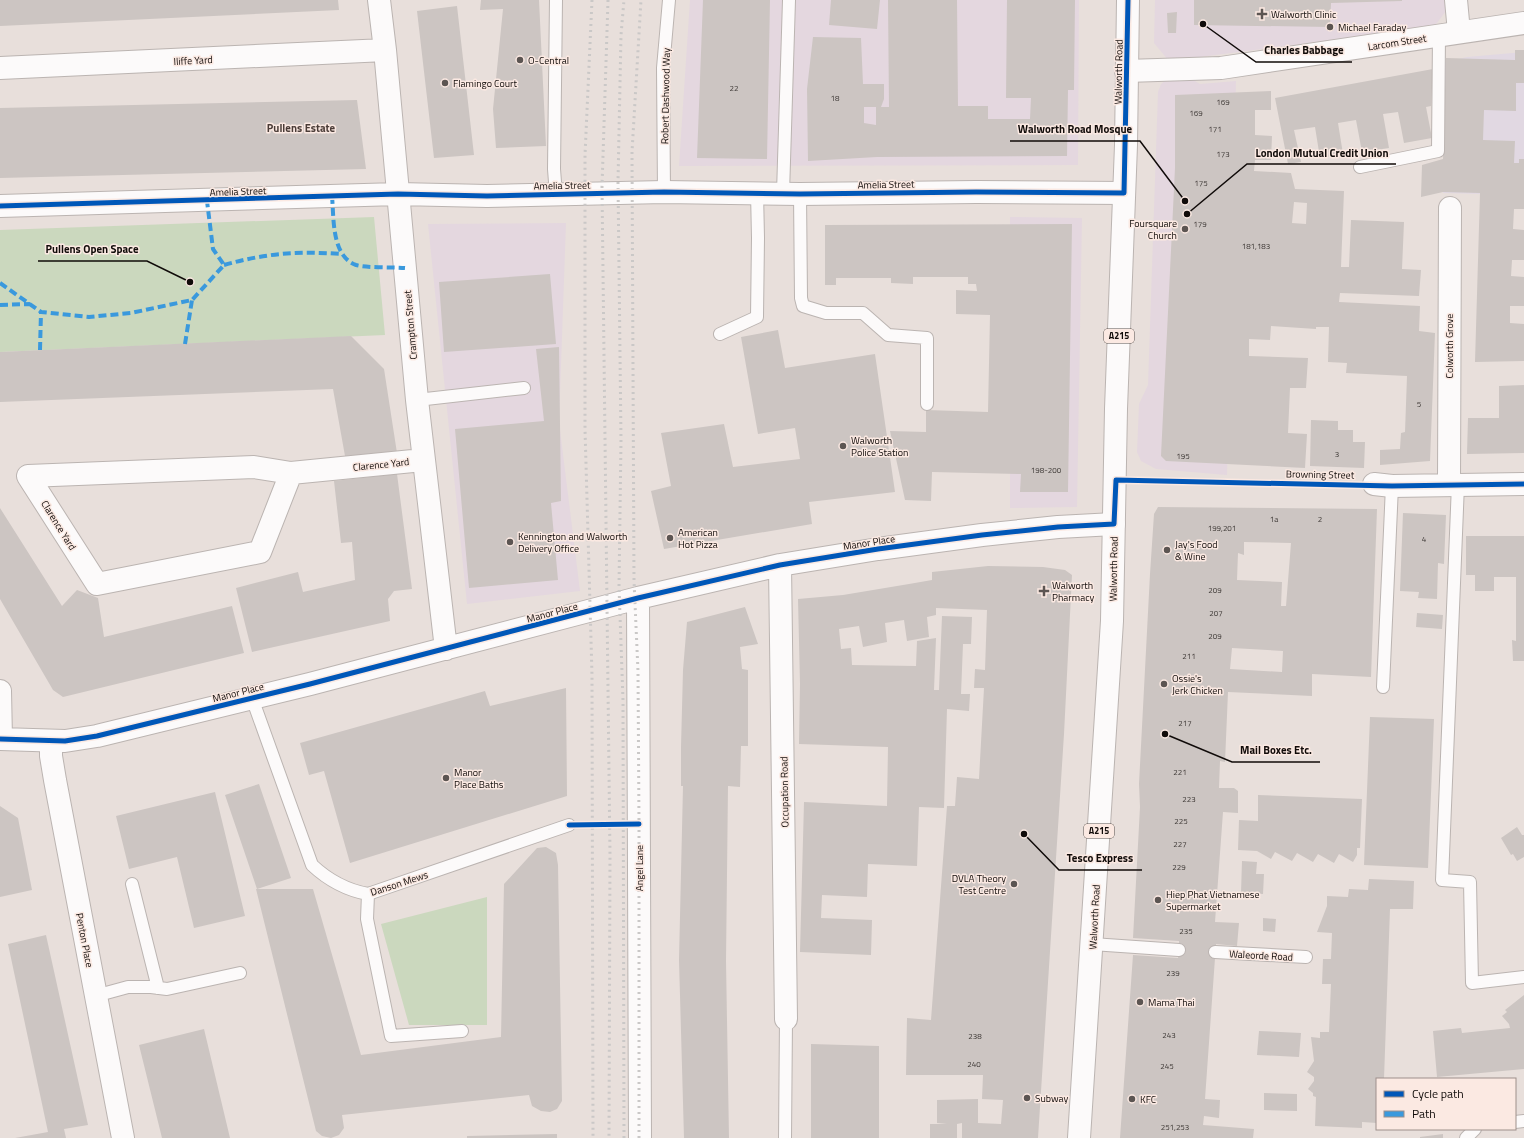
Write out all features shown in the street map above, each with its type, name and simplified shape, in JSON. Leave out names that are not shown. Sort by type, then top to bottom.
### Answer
[{"type":"street","name":"Crampton Street","points":[[379,0],[386,50],[423,460],[446,649]]},
{"type":"street","name":"Walworth Road","points":[[1079,1138],[1112,621],[1128,0]]},
{"type":"street","points":[[1449,33],[1456,0]]},
{"type":"street","name":"Larcom Street","points":[[1126,71],[1221,68],[1524,23]]},
{"type":"street","name":"Iliffe Yard","points":[[0,68],[386,50]]},
{"type":"street","name":"Amelia Street","points":[[0,206],[398,194],[556,195],[664,192],[1124,193]]},
{"type":"street","name":"Colworth Grove","points":[[1450,208],[1453,484]]},
{"type":"street","name":"Clarence Yard","points":[[291,473],[260,552],[97,584],[28,476],[254,467],[291,473],[423,460]]},
{"type":"street","points":[[1383,485],[1524,484]]},
{"type":"street","name":"Manor Place","points":[[0,739],[51,742],[97,736],[446,649],[638,598],[780,565],[878,549],[982,535],[1058,527],[1114,524]]},
{"type":"street","name":"Occupation Road","points":[[780,565],[786,1019]]},
{"type":"street","name":"Angel Lane","points":[[638,598],[640,1138]]},
{"type":"street","points":[[0,691],[0,739]]},
{"type":"street","name":"Penton Place","points":[[51,742],[50,756],[123,1138]]},
{"type":"lane","points":[[556,0],[554,170],[556,195]]},
{"type":"lane","name":"Robert Dashwood Way","points":[[664,192],[663,68],[669,0]]},
{"type":"lane","points":[[789,0],[792,193],[801,298],[803,306],[826,313],[863,313],[888,335],[927,338],[927,404]]},
{"type":"lane","points":[[1360,167],[1438,151],[1449,33]]},
{"type":"lane","points":[[720,334],[756,318],[757,192]]},
{"type":"lane","points":[[417,400],[524,388]]},
{"type":"lane","points":[[1453,484],[1442,880],[1470,882],[1472,983],[1524,977]]},
{"type":"lane","points":[[1383,485],[1383,687]]},
{"type":"lane","name":"Danson Mews","points":[[252,698],[312,865],[324,876],[352,891],[368,894],[569,825]]},
{"type":"lane","points":[[132,884],[158,988]]},
{"type":"lane","points":[[368,894],[367,919],[391,1036],[462,1031]]},
{"type":"lane","points":[[1092,944],[1179,950]]},
{"type":"lane","name":"Waleorde Road","points":[[1215,952],[1306,957]]},
{"type":"lane","points":[[95,996],[128,987],[167,989],[240,973]]},
{"type":"lane","points":[[785,1138],[786,1019]]},
{"type":"lane","points":[[1466,1138],[1474,1130]]},
{"type":"shaded area","points":[[690,0],[1079,0],[1078,165],[679,166]]},
{"type":"shaded area","points":[[1155,0],[1449,0],[1449,7],[1434,27],[1169,61],[1154,43]]},
{"type":"shaded area","points":[[1524,52],[1524,195],[1443,193],[1445,62],[1467,57]]},
{"type":"shaded area","points":[[1168,78],[1190,78],[1200,84],[1236,81],[1227,475],[1156,469],[1141,461],[1137,452],[1139,404],[1148,385],[1158,92],[1161,84]]},
{"type":"shaded area","points":[[1010,217],[1082,218],[1077,507],[1010,508]]},
{"type":"shaded area","points":[[566,223],[559,422],[580,591],[467,604],[428,224]]},
{"type":"green space","points":[[374,217],[385,335],[0,352],[0,230]]},
{"type":"green space","points":[[487,897],[487,1025],[409,1025],[381,924]]},
{"type":"building","points":[[0,0],[338,0],[339,10],[0,26]]},
{"type":"building","name":"O-Central","points":[[481,0],[539,0],[546,146],[496,148],[493,109],[503,9],[480,10]]},
{"type":"building","points":[[703,0],[770,0],[767,159],[697,158]]},
{"type":"building","points":[[831,0],[880,0],[877,29],[829,25]]},
{"type":"building","points":[[888,0],[957,0],[958,106],[988,106],[988,119],[1030,119],[1031,98],[1006,98],[1007,0],[1075,0],[1074,90],[1068,90],[1067,156],[877,157],[808,161],[807,89],[813,37],[861,38],[863,84],[884,84],[884,99],[881,107],[889,107]],"holes":[[[864,107],[876,107],[876,125],[864,123]]]},
{"type":"building","name":"Walworth Clinic","points":[[1194,0],[1402,1],[1331,3],[1330,27],[1194,25]]},
{"type":"building","name":"Flamingo Court","points":[[457,6],[474,155],[434,158],[417,11]]},
{"type":"building","points":[[1177,12],[1176,33],[1168,33],[1167,13]]},
{"type":"building","points":[[1515,50],[1524,50],[1524,83],[1516,83],[1516,111],[1484,110],[1483,140],[1515,141],[1514,163],[1519,163],[1519,159],[1524,159],[1524,209],[1514,209],[1513,229],[1524,230],[1524,260],[1512,260],[1511,276],[1524,277],[1524,306],[1510,306],[1510,323],[1524,324],[1524,361],[1475,362],[1480,193],[1443,192],[1421,197],[1422,165],[1443,159],[1446,58],[1515,60]]},
{"type":"building","points":[[1433,69],[1431,106],[1426,107],[1432,138],[1404,143],[1398,112],[1383,114],[1389,148],[1362,152],[1356,120],[1338,123],[1343,154],[1320,158],[1315,127],[1294,130],[1301,162],[1288,164],[1275,98]]},
{"type":"building","points":[[1271,91],[1271,110],[1255,110],[1255,135],[1272,136],[1271,160],[1255,160],[1254,171],[1291,173],[1295,189],[1344,191],[1341,267],[1349,267],[1351,220],[1404,222],[1402,269],[1421,270],[1419,296],[1340,293],[1339,302],[1420,306],[1419,331],[1435,333],[1430,461],[1380,465],[1380,450],[1400,449],[1401,433],[1405,432],[1407,376],[1346,373],[1347,363],[1328,362],[1329,327],[1316,327],[1316,329],[1271,326],[1270,340],[1249,339],[1249,356],[1308,358],[1306,388],[1290,388],[1288,433],[1307,434],[1305,468],[1166,461],[1161,456],[1175,168],[1175,95]],"holes":[[[1294,202],[1307,203],[1306,224],[1292,223]]]},
{"type":"building","points":[[357,100],[366,169],[0,178],[0,108]]},
{"type":"building","points":[[1072,224],[1068,492],[1020,492],[1021,474],[932,472],[931,501],[905,500],[890,431],[926,432],[926,410],[988,412],[990,315],[956,314],[956,290],[977,291],[976,284],[968,284],[968,277],[913,277],[913,284],[891,283],[891,278],[836,278],[836,285],[825,285],[825,225]]},
{"type":"building","points":[[550,274],[556,344],[444,352],[439,282]]},
{"type":"building","name":"Walworth Police Station","points":[[778,330],[785,368],[875,354],[895,492],[809,502],[812,524],[664,549],[651,491],[671,486],[661,433],[724,424],[733,467],[800,459],[795,428],[758,434],[741,337]]},
{"type":"building","points":[[351,336],[384,369],[397,453],[345,456],[333,389],[0,402],[0,352]]},
{"type":"building","name":"Kennington and Walworth Delivery Office","points":[[559,347],[561,501],[551,503],[558,580],[469,588],[455,429],[544,421],[536,349]]},
{"type":"building","points":[[1524,385],[1524,453],[1467,454],[1468,418],[1499,418],[1499,386]]},
{"type":"building","points":[[1311,420],[1338,421],[1338,430],[1353,430],[1353,442],[1365,442],[1364,468],[1310,466]]},
{"type":"building","points":[[397,474],[412,589],[394,591],[388,599],[390,621],[252,652],[236,588],[298,572],[303,592],[355,580],[352,542],[341,543],[334,481]]},
{"type":"building","points":[[1158,507],[1377,509],[1371,677],[1312,674],[1312,696],[1228,692],[1225,762],[1220,761],[1219,788],[1234,788],[1238,791],[1238,813],[1223,812],[1215,922],[1239,923],[1237,946],[1216,944],[1205,1099],[1220,1100],[1219,1118],[1204,1116],[1203,1125],[1254,1129],[1253,1138],[1120,1138],[1133,955],[1178,958],[1179,950],[1179,941],[1133,938],[1140,807],[1139,784],[1154,514]],"holes":[[[1244,542],[1291,543],[1286,606],[1281,606],[1282,582],[1237,580],[1238,553],[1244,555]],[[1232,648],[1283,651],[1282,672],[1230,669]]]},
{"type":"building","points":[[0,508],[62,606],[77,590],[98,598],[104,637],[232,606],[244,653],[63,697],[53,690],[0,599]]},
{"type":"building","points":[[1403,513],[1446,515],[1444,564],[1438,563],[1437,599],[1418,598],[1419,592],[1400,591]]},
{"type":"building","points":[[1466,536],[1524,536],[1524,661],[1513,661],[1512,640],[1516,641],[1516,577],[1494,577],[1494,591],[1475,591],[1475,575],[1466,575]]},
{"type":"building","points":[[988,566],[1043,567],[1065,570],[1072,575],[1064,734],[1038,1138],[962,1138],[962,1123],[957,1124],[957,1138],[930,1138],[930,1124],[947,1124],[937,1123],[937,1100],[978,1099],[978,1123],[1001,1124],[1003,1100],[982,1099],[983,1075],[906,1075],[907,1018],[931,1020],[947,806],[955,806],[957,777],[979,779],[984,688],[974,688],[975,669],[985,670],[987,610],[936,608],[936,615],[927,617],[929,637],[907,641],[904,620],[885,623],[887,642],[863,647],[859,626],[839,629],[841,649],[851,648],[852,665],[916,666],[917,641],[936,638],[934,690],[939,690],[942,616],[972,617],[971,644],[963,644],[961,694],[970,694],[969,711],[947,709],[944,808],[919,807],[917,866],[868,864],[867,897],[822,895],[821,918],[872,920],[871,955],[800,952],[804,802],[887,806],[888,747],[799,744],[800,684],[798,599],[843,595],[909,584],[932,580],[932,572]]},
{"type":"building","points":[[745,607],[758,644],[740,647],[742,669],[748,670],[748,746],[741,746],[740,787],[728,786],[726,961],[729,1138],[684,1138],[679,960],[683,786],[681,786],[681,747],[683,670],[687,622]]},
{"type":"building","points":[[1417,613],[1443,615],[1442,629],[1416,627]]},
{"type":"building","name":"Manor Place Baths","points":[[566,688],[567,796],[350,863],[324,771],[309,775],[300,743],[485,691],[490,706]]},
{"type":"building","points":[[1370,717],[1434,719],[1428,868],[1364,865]]},
{"type":"building","points":[[259,784],[291,878],[257,889],[225,795]]},
{"type":"building","points":[[215,792],[245,916],[194,928],[177,857],[129,869],[116,816]]},
{"type":"building","points":[[1258,795],[1362,799],[1360,848],[1357,848],[1357,855],[1353,862],[1339,854],[1334,863],[1318,854],[1313,862],[1297,853],[1292,861],[1275,852],[1271,859],[1257,851],[1238,850],[1239,820],[1258,821]]},
{"type":"building","points":[[0,806],[18,818],[32,890],[0,897]]},
{"type":"building","points":[[1517,827],[1522,835],[1524,835],[1524,857],[1517,861],[1513,854],[1511,855],[1501,838]]},
{"type":"building","points":[[546,847],[556,853],[558,865],[562,1101],[557,1109],[550,1112],[541,1111],[532,1106],[529,1095],[342,1115],[344,1128],[339,1135],[331,1138],[322,1136],[316,1131],[256,889],[313,889],[361,1055],[501,1037],[504,884],[537,848]]},
{"type":"building","points":[[1242,861],[1257,862],[1256,874],[1264,874],[1263,894],[1241,893]]},
{"type":"building","points":[[1369,879],[1414,881],[1413,909],[1390,909],[1384,1078],[1376,1078],[1376,1123],[1362,1122],[1362,1128],[1315,1126],[1316,1097],[1313,1096],[1313,1093],[1308,1089],[1314,1081],[1314,1077],[1307,1072],[1314,1061],[1311,1037],[1320,1038],[1320,1032],[1329,1032],[1331,984],[1322,984],[1323,959],[1331,959],[1332,933],[1317,932],[1327,906],[1327,896],[1348,897],[1349,889],[1368,890]]},
{"type":"building","points":[[1263,918],[1276,919],[1275,932],[1263,931]]},
{"type":"building","points":[[46,935],[88,1125],[64,1129],[66,1138],[15,1138],[48,1132],[8,944]]},
{"type":"building","points":[[1524,995],[1524,1069],[1437,1077],[1433,1031],[1461,1028],[1462,1033],[1510,1028],[1509,1024],[1502,1016],[1507,1012],[1505,1010]]},
{"type":"building","points":[[204,1029],[230,1138],[162,1138],[139,1045]]},
{"type":"building","points":[[1259,1031],[1301,1033],[1299,1057],[1257,1055]]},
{"type":"building","points":[[811,1044],[879,1046],[879,1138],[811,1138]]},
{"type":"building","points":[[1264,1093],[1297,1094],[1297,1111],[1264,1110]]},
{"type":"building","points":[[557,1134],[557,1138],[467,1138],[467,1136]]},
{"type":"building","points":[[1443,1134],[1443,1138],[1420,1138],[1420,1137]]},
{"type":"railway","points":[[592,0],[585,155],[585,429],[592,675],[593,1138]]},
{"type":"railway","points":[[608,0],[602,187],[610,855],[609,1138]]},
{"type":"railway","points":[[624,0],[621,35],[618,182],[621,440],[619,587],[623,700],[624,1138]]},
{"type":"railway","points":[[639,1138],[638,671],[634,581],[632,152],[641,0]]},
{"type":"marked path","points":[[332,196],[335,235],[342,253],[348,260],[360,266],[405,268]]},
{"type":"marked path","points":[[0,283],[41,312],[89,317],[131,313],[192,300],[224,265],[213,249],[207,201]]},
{"type":"marked path","points":[[224,265],[269,255],[296,253],[341,254]]},
{"type":"marked path","points":[[185,344],[192,300]]},
{"type":"marked path","points":[[0,305],[30,304]]},
{"type":"marked path","points":[[40,350],[41,312]]},
{"type":"cycle path","points":[[0,206],[398,194],[487,196],[664,192],[800,194],[976,192],[1124,193],[1128,0]]},
{"type":"cycle path","name":"Browning Street","points":[[0,739],[65,741],[97,736],[310,684],[638,598],[780,565],[878,549],[982,535],[1058,527],[1114,524],[1116,480],[1392,486],[1524,484]]},
{"type":"cycle path","points":[[569,825],[639,824]]},
{"type":"place","name":"Walworth Clinic","points":[[1262,14]]},
{"type":"place","name":"Charles Babbage","points":[[1203,24]]},
{"type":"place","name":"Michael Faraday","points":[[1330,27]]},
{"type":"place","name":"O-Central","points":[[520,60]]},
{"type":"place","name":"Flamingo Court","points":[[445,83]]},
{"type":"place","name":"Walworth Road Mosque","points":[[1185,201]]},
{"type":"place","name":"London Mutual Credit Union","points":[[1187,214]]},
{"type":"place","name":"Foursquare Church","points":[[1185,229]]},
{"type":"place","name":"Pullens Open Space","points":[[190,282]]},
{"type":"place","name":"Walworth Police Station","points":[[843,446]]},
{"type":"place","name":"American Hot Pizza","points":[[670,538]]},
{"type":"place","name":"Kennington and Walworth Delivery Office","points":[[510,542]]},
{"type":"place","name":"Jay's Food & Wine","points":[[1167,550]]},
{"type":"place","name":"Walworth Pharmacy","points":[[1044,591]]},
{"type":"place","name":"Ossie's Jerk Chicken","points":[[1164,684]]},
{"type":"place","name":"Mail Boxes Etc.","points":[[1165,734]]},
{"type":"place","name":"Manor Place Baths","points":[[446,778]]},
{"type":"place","name":"Tesco Express","points":[[1024,834]]},
{"type":"place","name":"DVLA Theory Test Centre","points":[[1014,884]]},
{"type":"place","name":"Hiep Phat Vietnamese Supermarket","points":[[1158,900]]},
{"type":"place","name":"Mama Thai","points":[[1140,1002]]},
{"type":"place","name":"Subway","points":[[1027,1098]]},
{"type":"place","name":"KFC","points":[[1132,1099]]},
{"type":"district","name":"Pullens Estate","points":[[301,128]]}]
